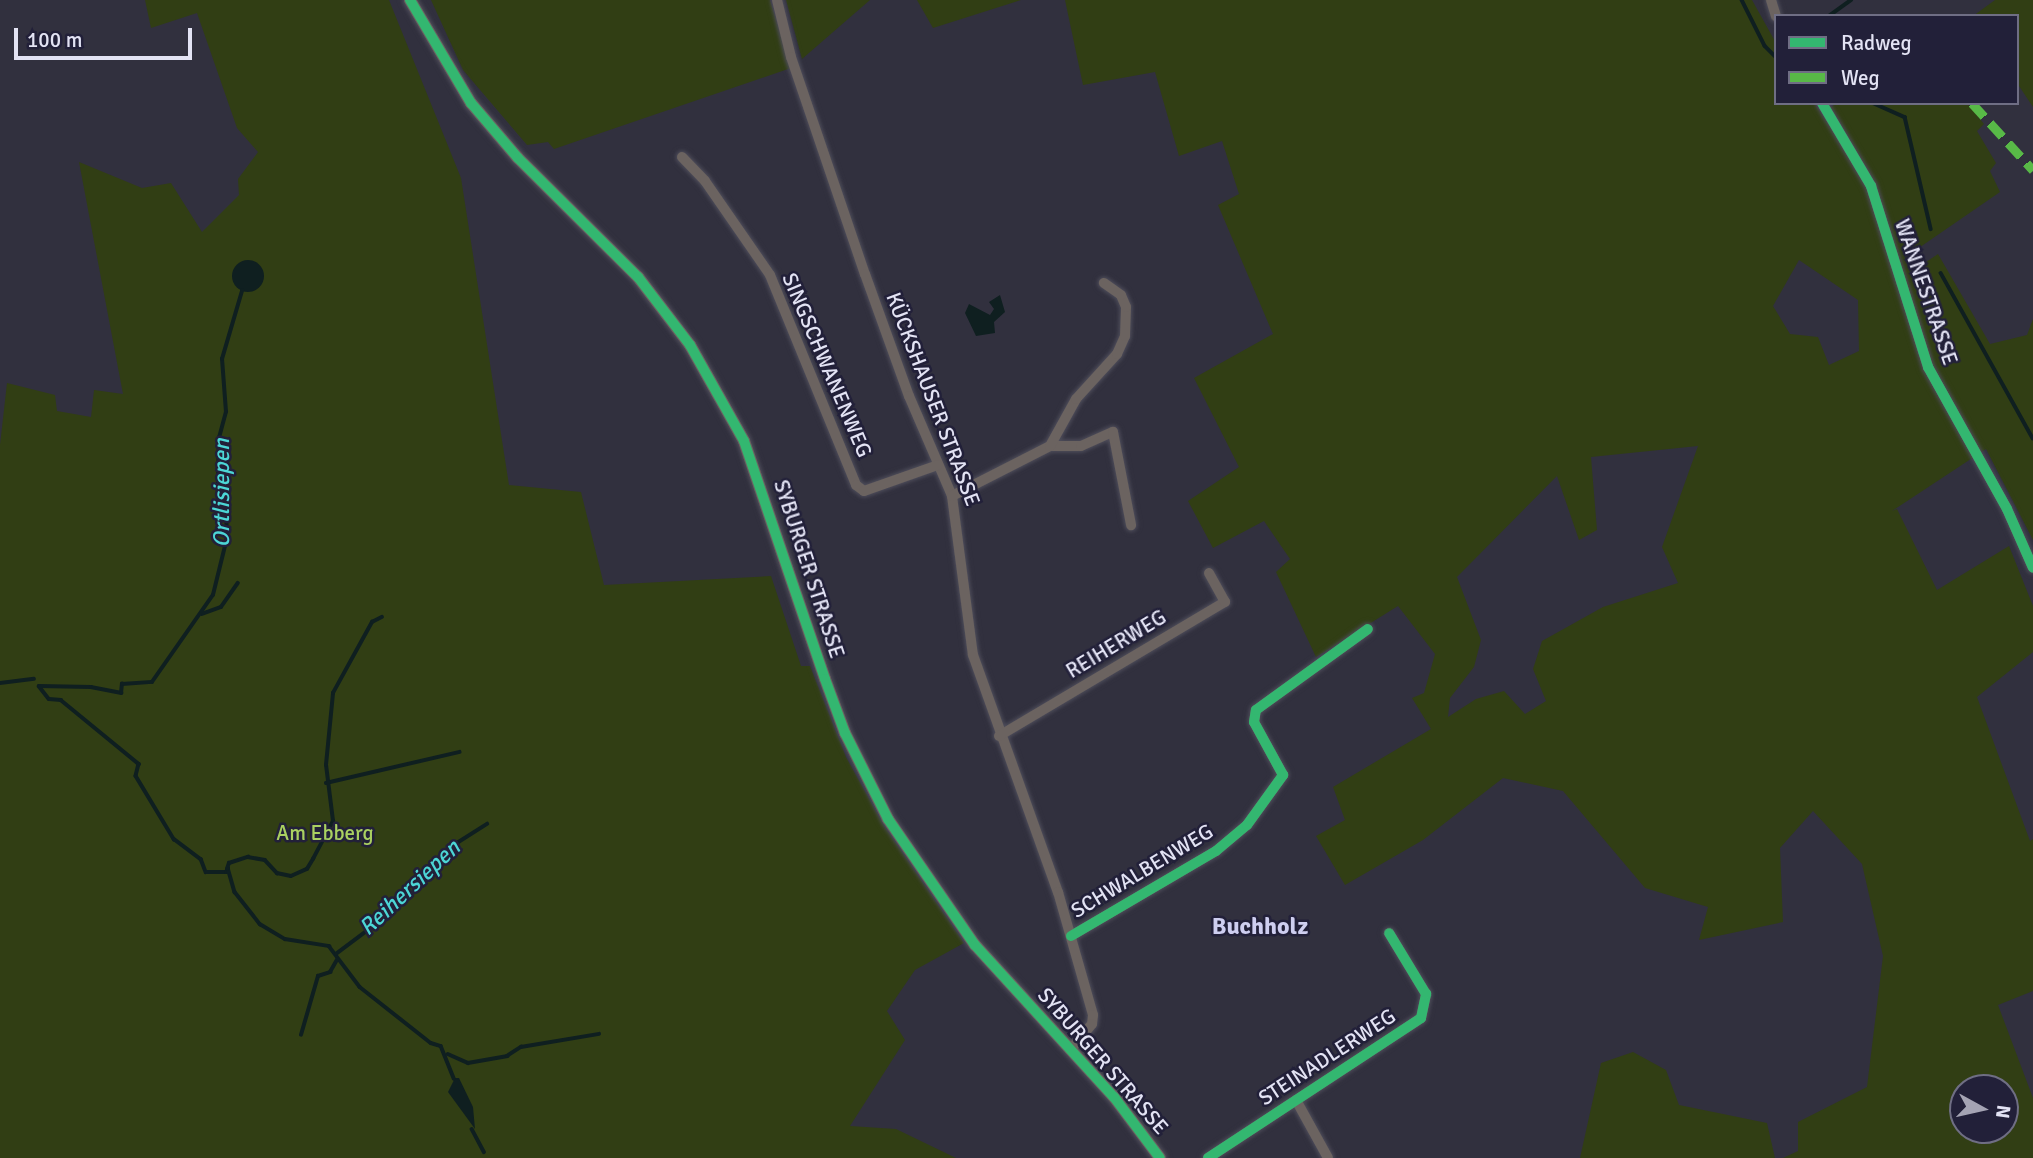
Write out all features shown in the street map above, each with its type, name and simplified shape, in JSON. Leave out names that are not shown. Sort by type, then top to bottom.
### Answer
[{"type":"street","name":"SYBURGER STRASSE","points":[[410,0],[471,103],[518,159],[643,283],[704,366],[733,417],[764,490],[825,679],[877,799],[950,912],[1160,1158]]},
{"type":"street","name":"KÜCKSHAUSER STRASSE","points":[[777,0],[842,208],[952,496],[969,637],[999,736],[1071,936],[1093,1014],[1092,1024],[1070,1051]]},
{"type":"street","name":"WANNESTRASSE","points":[[1823,105],[1871,186],[1928,367],[2007,509],[2033,568]]},
{"type":"street","name":"SINGSCHWANENWEG","points":[[682,157],[705,181],[769,275],[860,489],[938,465]]},
{"type":"street","points":[[1050,446],[1076,399],[1117,354],[1125,336],[1126,307],[1121,295],[1104,283]]},
{"type":"street","points":[[952,496],[1050,446],[1081,446],[1113,432],[1131,525]]},
{"type":"street","name":"REIHERWEG","points":[[999,736],[1225,602],[1209,573]]},
{"type":"street","name":"SCHWALBENWEG","points":[[1071,936],[1216,851],[1247,825],[1283,775],[1254,722],[1255,710],[1368,629]]},
{"type":"street","name":"STEINADLERWEG","points":[[1208,1158],[1422,1018],[1426,1010],[1426,994],[1417,974],[1390,933]]},
{"type":"street","points":[[1296,1100],[1328,1158]]},
{"type":"green space","name":"Am Ebberg","points":[[145,0],[389,0],[461,178],[509,485],[581,492],[604,585],[771,576],[801,666],[810,666],[846,757],[884,826],[964,943],[915,970],[887,1011],[905,1040],[850,1126],[896,1129],[956,1158],[0,1158],[0,445],[7,383],[55,395],[57,411],[91,417],[94,390],[123,394],[79,162],[142,188],[171,183],[202,232],[239,195],[238,179],[258,152],[237,128],[197,13],[151,28]]},
{"type":"green space","points":[[431,0],[770,0],[791,68],[554,149],[548,142],[527,145],[463,70]]},
{"type":"green space","points":[[786,0],[870,0],[802,59]]},
{"type":"green space","points":[[917,0],[1021,0],[933,28]]},
{"type":"green space","points":[[1065,0],[1752,0],[1774,39],[1774,105],[1815,105],[1878,197],[1876,184],[1831,107],[1969,105],[1984,124],[1977,131],[1996,163],[1990,171],[2000,192],[1910,254],[1917,268],[1938,254],[1990,344],[2027,335],[2033,319],[2033,540],[1986,449],[1892,511],[1897,509],[1937,590],[2009,546],[2033,606],[2033,652],[1977,697],[2030,841],[2033,839],[2033,991],[1998,1005],[2033,1098],[2033,1158],[1783,1158],[1798,1151],[1798,1122],[1867,1087],[1883,956],[1862,864],[1813,811],[1780,848],[1783,922],[1699,940],[1708,907],[1645,888],[1563,791],[1503,778],[1423,840],[1345,885],[1316,836],[1345,820],[1333,787],[1431,729],[1412,698],[1424,693],[1435,654],[1398,606],[1316,657],[1276,572],[1290,559],[1264,521],[1213,548],[1188,501],[1239,467],[1194,378],[1273,334],[1218,205],[1239,194],[1222,141],[1179,156],[1155,72],[1083,85]],"holes":[[[1799,260],[1858,300],[1859,351],[1829,365],[1818,337],[1790,334],[1773,306]],[[1698,446],[1662,547],[1678,583],[1603,607],[1542,641],[1533,669],[1546,701],[1525,714],[1504,691],[1476,699],[1448,717],[1450,698],[1474,667],[1481,640],[1457,577],[1557,476],[1579,540],[1597,530],[1591,457]]]},
{"type":"green space","points":[[1995,0],[2033,0],[2033,107],[2019,86],[2019,14],[1976,14]]},
{"type":"green space","points":[[1633,1052],[1666,1070],[1679,1105],[1767,1123],[1775,1158],[1580,1158],[1601,1063]]},
{"type":"shaded area","points":[[248,260],[259,265],[264,276],[259,287],[248,292],[237,287],[232,276],[237,265]]},
{"type":"shaded area","points":[[1000,295],[1005,312],[994,322],[995,333],[976,336],[965,313],[969,304],[990,315],[994,309],[989,302]]},
{"type":"shaded area","points":[[455,1078],[459,1078],[473,1107],[475,1129],[448,1092]]},
{"type":"waterway","points":[[1742,0],[1765,46],[1774,55]]},
{"type":"waterway","points":[[1832,14],[1851,0]]},
{"type":"waterway","points":[[1878,105],[1905,117],[1931,229]]},
{"type":"waterway","points":[[1941,273],[2033,438]]},
{"type":"waterway","name":"Ortlisiepen","points":[[39,686],[91,687],[121,693],[122,684],[152,682],[213,595],[227,538],[226,507],[218,484],[219,438],[226,412],[222,359],[242,291]]},
{"type":"waterway","points":[[202,614],[221,607],[238,583]]},
{"type":"waterway","points":[[227,869],[229,863],[248,857],[265,860],[277,873],[291,876],[307,869],[333,821],[326,765],[333,693],[372,622],[382,617]]},
{"type":"waterway","points":[[0,683],[34,679]]},
{"type":"waterway","points":[[39,686],[49,699],[61,700],[139,764],[136,776],[174,839],[201,859],[206,872],[226,872],[228,868],[235,892],[260,924],[285,939],[329,946],[360,987],[431,1043],[441,1046],[454,1079]]},
{"type":"waterway","points":[[326,783],[459,752]]},
{"type":"waterway","name":"Reihersiepen","points":[[336,954],[380,921],[393,901],[449,848],[487,824]]},
{"type":"waterway","points":[[301,1035],[318,976],[330,972],[337,960]]},
{"type":"waterway","points":[[448,1054],[468,1063],[507,1056],[521,1047],[599,1034]]},
{"type":"waterway","points":[[472,1129],[484,1152]]},
{"type":"marked path","points":[[1974,105],[2033,170]]},
{"type":"cycle path","points":[[410,0],[471,103],[518,158],[638,277],[690,345],[744,441],[845,733],[888,819],[975,945],[1114,1097],[1160,1158]]},
{"type":"cycle path","points":[[1823,105],[1871,186],[1928,367],[2007,509],[2033,568]]},
{"type":"cycle path","points":[[1071,936],[1216,851],[1247,825],[1283,775],[1254,722],[1256,710],[1368,629]]},
{"type":"cycle path","points":[[1208,1158],[1421,1018],[1426,994],[1389,933]]},
{"type":"district","name":"Buchholz","points":[[1260,927]]}]
